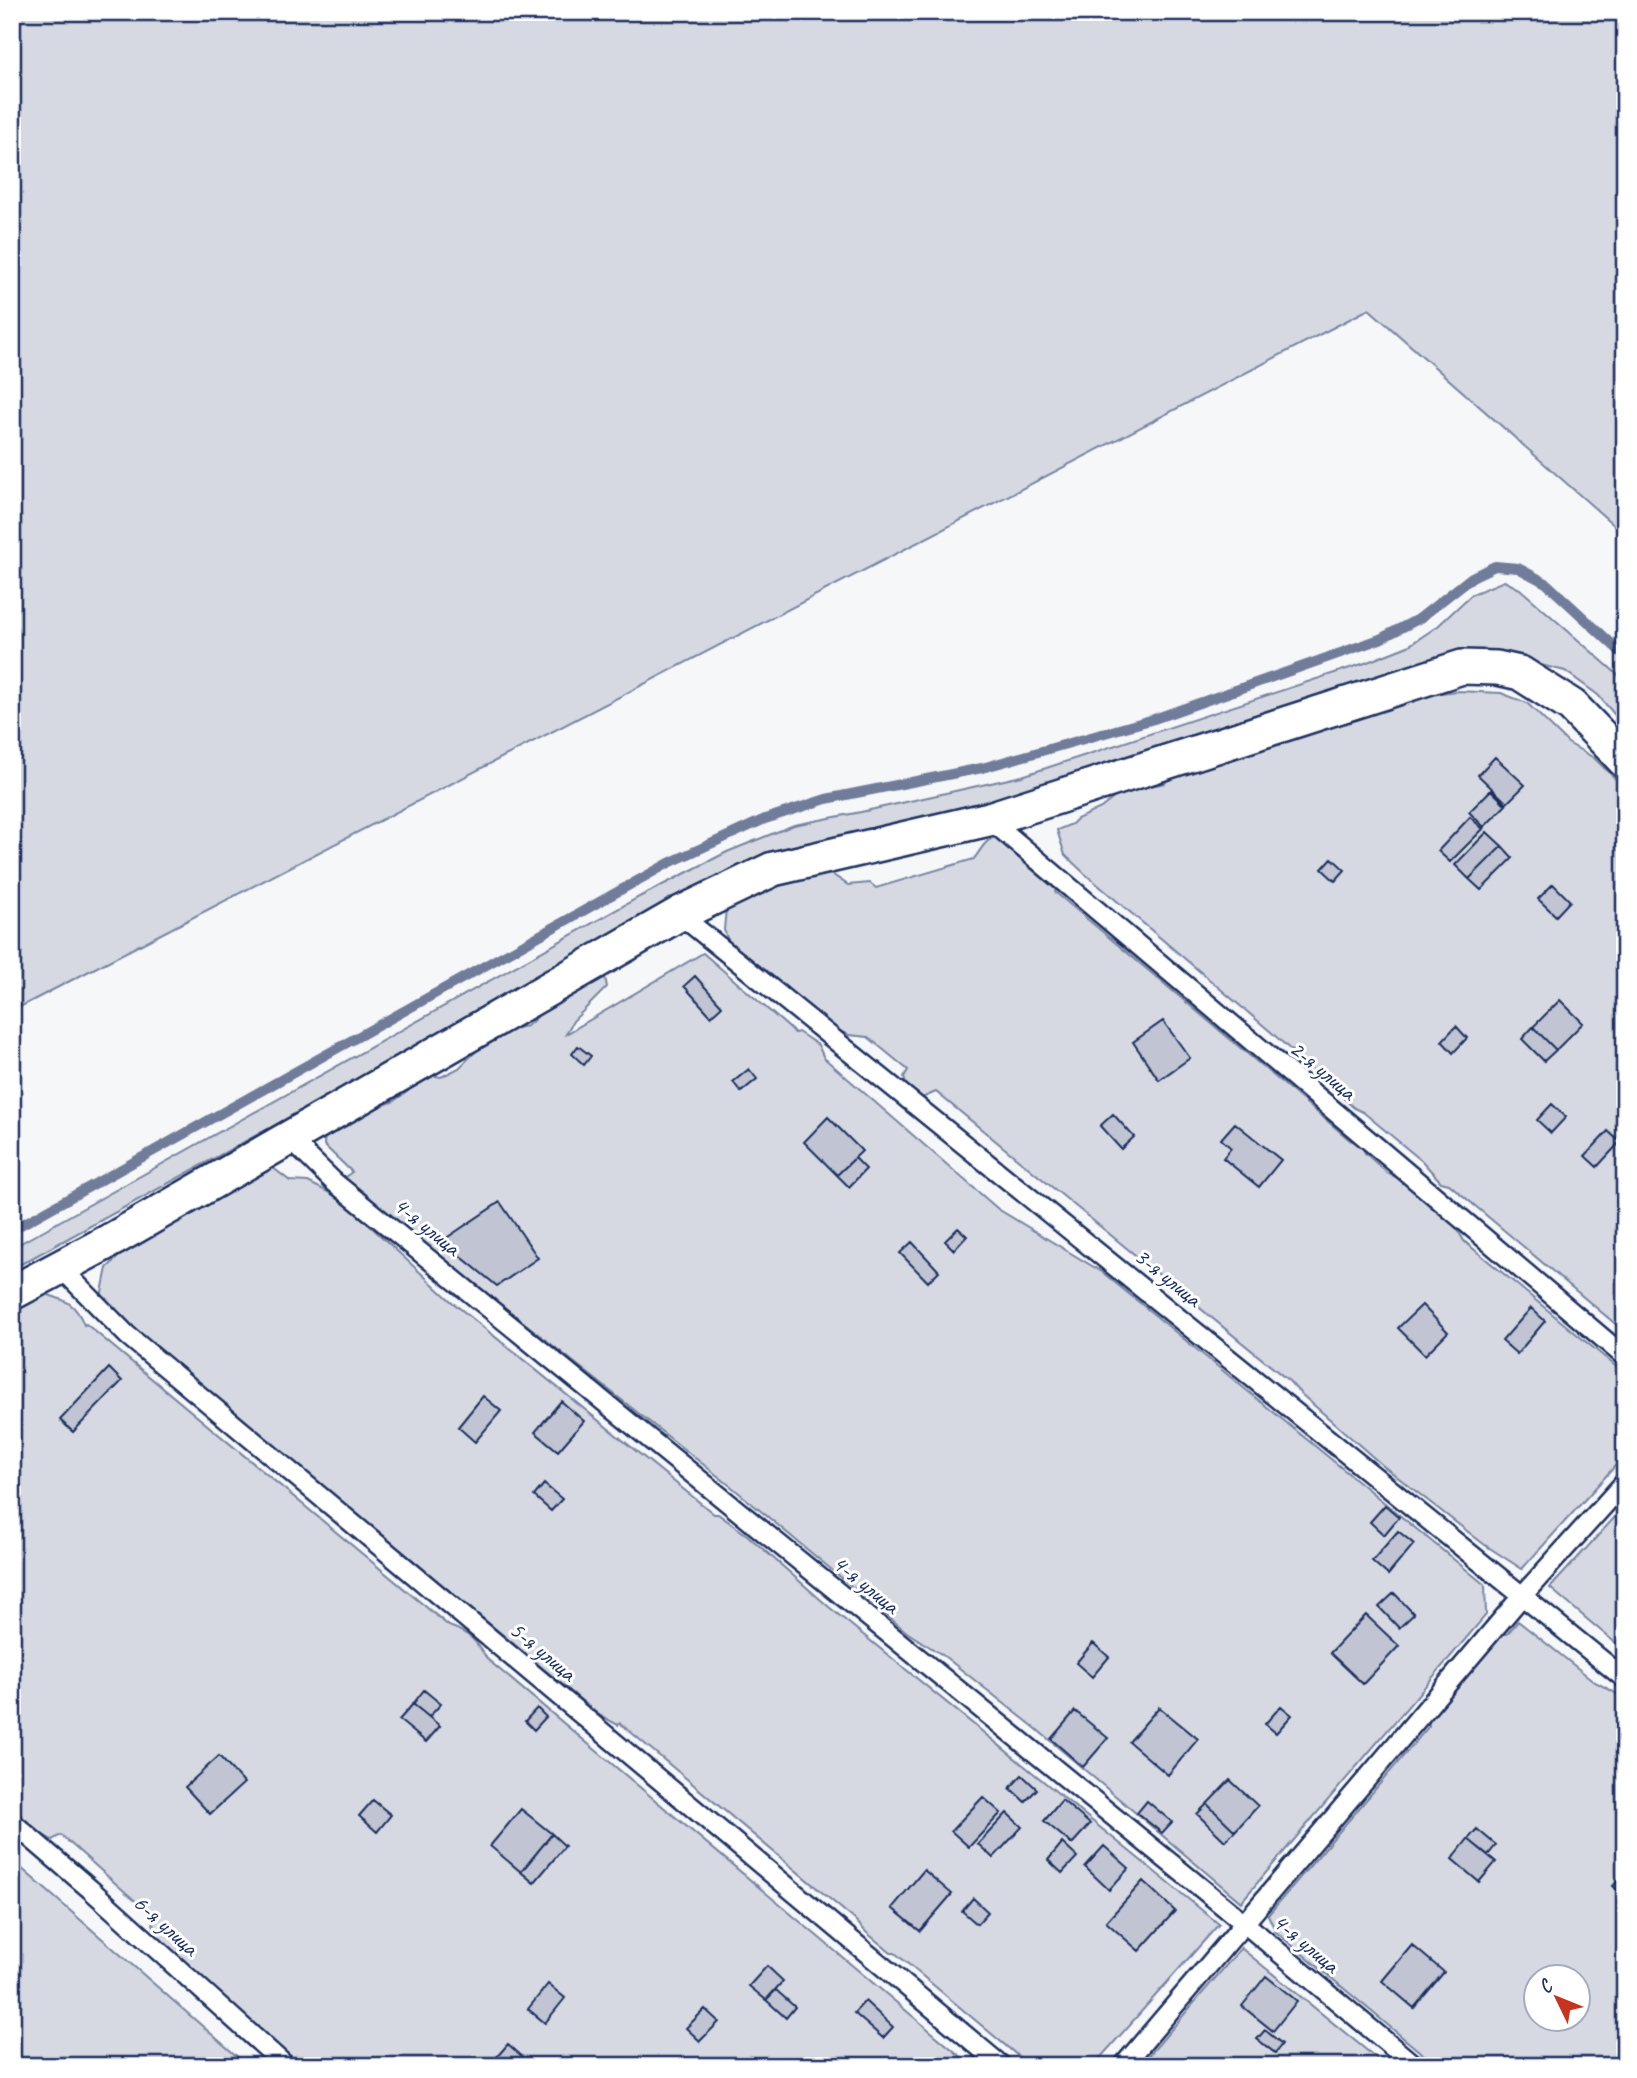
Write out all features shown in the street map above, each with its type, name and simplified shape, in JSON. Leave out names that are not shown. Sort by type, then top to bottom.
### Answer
[{"type":"street","points":[[12,1293],[115,1238],[679,914],[773,869],[989,819],[1462,667],[1497,668],[1520,673],[1572,706],[1625,761]]},
{"type":"lane","name":"2-я улица","points":[[989,819],[1625,1357]]},
{"type":"lane","name":"3-я улица","points":[[679,914],[1625,1679]]},
{"type":"lane","name":"4-я улица","points":[[289,1138],[334,1182],[1243,1922],[1415,2066]]},
{"type":"lane","name":"5-я улица","points":[[60,1267],[127,1335],[1002,2066]]},
{"type":"lane","points":[[1123,2066],[1522,1596],[1625,1482]]},
{"type":"lane","name":"6-я улица","points":[[12,1822],[286,2066]]},
{"type":"shaded area","points":[[12,12],[1625,12],[1625,535],[1369,309],[12,1011]]},
{"type":"shaded area","points":[[1504,581],[1520,589],[1625,681],[1625,727],[1598,695],[1565,671],[1525,661],[1030,793],[880,827],[388,1063],[12,1269],[12,1248],[641,896],[727,852],[794,825],[1022,776],[1365,663],[1408,646],[1438,626],[1472,594]]},
{"type":"shaded area","points":[[1456,691],[1501,693],[1527,703],[1568,743],[1594,758],[1625,788],[1625,1332],[1449,1184],[1441,1182],[1422,1161],[1363,1112],[1354,1108],[1271,1032],[1084,873],[1065,855],[1057,830],[1101,808],[1115,797],[1165,783],[1176,769],[1396,699]]},
{"type":"shaded area","points":[[1004,835],[1058,882],[1055,892],[1350,1140],[1361,1144],[1365,1153],[1387,1173],[1404,1181],[1455,1225],[1464,1241],[1625,1374],[1625,1455],[1522,1569],[1485,1545],[1382,1465],[1289,1381],[936,1092],[922,1098],[907,1088],[904,1077],[908,1070],[868,1037],[849,1035],[829,1027],[734,955],[724,930],[726,908],[765,887],[822,873],[833,875],[848,885],[870,883],[876,888],[974,859],[989,840]]},
{"type":"shaded area","points":[[703,953],[795,1033],[798,1032],[818,1045],[824,1058],[998,1209],[1102,1272],[1485,1585],[1486,1615],[1241,1902],[1034,1727],[944,1656],[908,1633],[733,1488],[342,1179],[352,1172],[324,1145],[325,1131],[355,1112],[392,1102],[408,1091],[414,1077],[441,1077],[459,1068],[488,1039],[505,1030],[527,1026],[557,999],[587,979],[605,977],[607,987],[573,1021],[566,1034]]},
{"type":"shaded area","points":[[272,1167],[290,1181],[308,1182],[340,1198],[452,1302],[714,1514],[718,1514],[747,1535],[829,1607],[1219,1924],[1093,2066],[1030,2066],[895,1953],[891,1953],[620,1723],[618,1725],[599,1715],[373,1527],[325,1495],[153,1347],[101,1297],[107,1268],[134,1241]]},
{"type":"shaded area","points":[[42,1293],[73,1306],[84,1325],[449,1626],[471,1638],[487,1659],[972,2066],[298,2066],[157,1936],[150,1914],[61,1835],[52,1840],[12,1817],[12,1303]]},
{"type":"shaded area","points":[[1625,1506],[1625,1651],[1550,1588]]},
{"type":"shaded area","points":[[1518,1621],[1595,1682],[1625,1698],[1625,2066],[1437,2066],[1276,1932],[1268,1915],[1429,1726],[1429,1714],[1498,1634],[1507,1634]]},
{"type":"shaded area","points":[[12,1860],[248,2066],[12,2066]]},
{"type":"shaded area","points":[[1241,1948],[1386,2066],[1140,2066]]},
{"type":"building","points":[[1495,757],[1525,785],[1507,803],[1478,775]]},
{"type":"building","points":[[1491,790],[1506,805],[1484,827],[1469,812]]},
{"type":"building","points":[[1470,817],[1483,829],[1450,862],[1438,851]]},
{"type":"building","points":[[1487,832],[1502,846],[1469,879],[1455,865]]},
{"type":"building","points":[[1502,846],[1513,858],[1481,890],[1469,879]]},
{"type":"building","points":[[1332,858],[1345,870],[1335,881],[1322,869]]},
{"type":"building","points":[[1553,884],[1570,901],[1556,916],[1538,899]]},
{"type":"building","points":[[695,976],[722,1006],[711,1016],[684,986]]},
{"type":"building","points":[[1560,1000],[1583,1023],[1556,1050],[1533,1027]]},
{"type":"building","points":[[1163,1021],[1190,1058],[1159,1080],[1133,1042]]},
{"type":"building","points":[[1456,1026],[1467,1038],[1453,1053],[1442,1041]]},
{"type":"building","points":[[1533,1027],[1556,1050],[1544,1061],[1522,1039]]},
{"type":"building","points":[[578,1046],[591,1056],[584,1065],[572,1054]]},
{"type":"building","points":[[749,1069],[757,1079],[741,1092],[733,1082]]},
{"type":"building","points":[[1552,1104],[1566,1117],[1551,1133],[1537,1120]]},
{"type":"building","points":[[1113,1114],[1134,1137],[1121,1149],[1100,1126]]},
{"type":"building","points":[[828,1117],[862,1151],[837,1175],[804,1142]]},
{"type":"building","points":[[1235,1123],[1281,1160],[1259,1187],[1223,1158],[1231,1148],[1221,1139]]},
{"type":"building","points":[[1608,1131],[1620,1142],[1597,1167],[1585,1156]]},
{"type":"building","points":[[855,1158],[866,1169],[849,1187],[837,1175]]},
{"type":"building","points":[[500,1202],[538,1258],[497,1286],[442,1241]]},
{"type":"building","points":[[958,1228],[967,1236],[954,1250],[945,1241]]},
{"type":"building","points":[[912,1242],[939,1271],[928,1282],[900,1253]]},
{"type":"building","points":[[1422,1305],[1448,1332],[1425,1355],[1398,1328]]},
{"type":"building","points":[[1531,1308],[1545,1321],[1517,1354],[1502,1341]]},
{"type":"building","points":[[109,1368],[122,1381],[73,1432],[60,1420]]},
{"type":"building","points":[[483,1396],[501,1411],[475,1442],[458,1427]]},
{"type":"building","points":[[561,1401],[584,1421],[558,1451],[535,1432]]},
{"type":"building","points":[[544,1484],[562,1499],[551,1511],[534,1496]]},
{"type":"building","points":[[1385,1505],[1399,1517],[1384,1535],[1370,1522]]},
{"type":"building","points":[[1398,1531],[1414,1544],[1388,1575],[1372,1561]]},
{"type":"building","points":[[1394,1593],[1414,1614],[1399,1628],[1379,1607]]},
{"type":"building","points":[[1366,1615],[1399,1646],[1363,1684],[1330,1653]]},
{"type":"building","points":[[1093,1643],[1109,1657],[1092,1677],[1076,1663]]},
{"type":"building","points":[[424,1690],[441,1704],[429,1717],[413,1704]]},
{"type":"building","points":[[413,1704],[440,1726],[426,1742],[399,1720]]},
{"type":"building","points":[[1281,1706],[1292,1715],[1276,1733],[1265,1724]]},
{"type":"building","points":[[1159,1707],[1198,1739],[1168,1775],[1129,1742]]},
{"type":"building","points":[[537,1708],[546,1717],[534,1730],[525,1721]]},
{"type":"building","points":[[1075,1711],[1108,1738],[1083,1767],[1051,1739]]},
{"type":"building","points":[[219,1756],[244,1783],[210,1814],[185,1787]]},
{"type":"building","points":[[1022,1775],[1037,1789],[1025,1802],[1010,1788]]},
{"type":"building","points":[[1230,1780],[1258,1806],[1235,1831],[1207,1804]]},
{"type":"building","points":[[983,1797],[1001,1813],[969,1847],[951,1831]]},
{"type":"building","points":[[373,1800],[391,1815],[377,1832],[359,1816]]},
{"type":"building","points":[[1062,1800],[1090,1824],[1072,1844],[1044,1821]]},
{"type":"building","points":[[1147,1801],[1172,1822],[1162,1833],[1137,1813]]},
{"type":"building","points":[[1207,1804],[1235,1831],[1225,1841],[1197,1814]]},
{"type":"building","points":[[521,1809],[552,1834],[521,1872],[490,1846]]},
{"type":"building","points":[[1007,1813],[1022,1827],[993,1858],[978,1844]]},
{"type":"building","points":[[1477,1829],[1496,1845],[1488,1855],[1468,1839]]},
{"type":"building","points":[[552,1834],[565,1846],[534,1883],[521,1872]]},
{"type":"building","points":[[1468,1839],[1496,1862],[1479,1882],[1452,1859]]},
{"type":"building","points":[[1062,1843],[1077,1857],[1062,1873],[1048,1860]]},
{"type":"building","points":[[1104,1846],[1129,1868],[1109,1890],[1085,1867]]},
{"type":"building","points":[[924,1870],[952,1894],[920,1931],[892,1908]]},
{"type":"building","points":[[1625,1874],[1625,1897],[1613,1886]]},
{"type":"building","points":[[1143,1881],[1175,1911],[1139,1951],[1106,1922]]},
{"type":"building","points":[[973,1898],[988,1912],[977,1924],[962,1911]]},
{"type":"building","points":[[1412,1945],[1444,1972],[1414,2008],[1382,1981]]},
{"type":"building","points":[[767,1966],[783,1981],[766,2000],[749,1986]]},
{"type":"building","points":[[1266,1976],[1297,2001],[1273,2031],[1242,2006]]},
{"type":"building","points":[[548,1984],[565,1998],[545,2023],[528,2009]]},
{"type":"building","points":[[776,1990],[795,2007],[786,2018],[766,2000]]},
{"type":"building","points":[[865,2001],[893,2027],[883,2038],[854,2013]]},
{"type":"building","points":[[705,2009],[719,2022],[700,2041],[686,2028]]},
{"type":"building","points":[[1265,2030],[1282,2044],[1275,2053],[1257,2039]]},
{"type":"building","points":[[508,2044],[533,2066],[502,2066],[495,2059]]},
{"type":"waterway","points":[[12,1230],[669,863],[765,819],[826,799],[982,768],[1154,719],[1380,639],[1420,618],[1472,577],[1495,566],[1518,568],[1546,583],[1625,656]]}]
